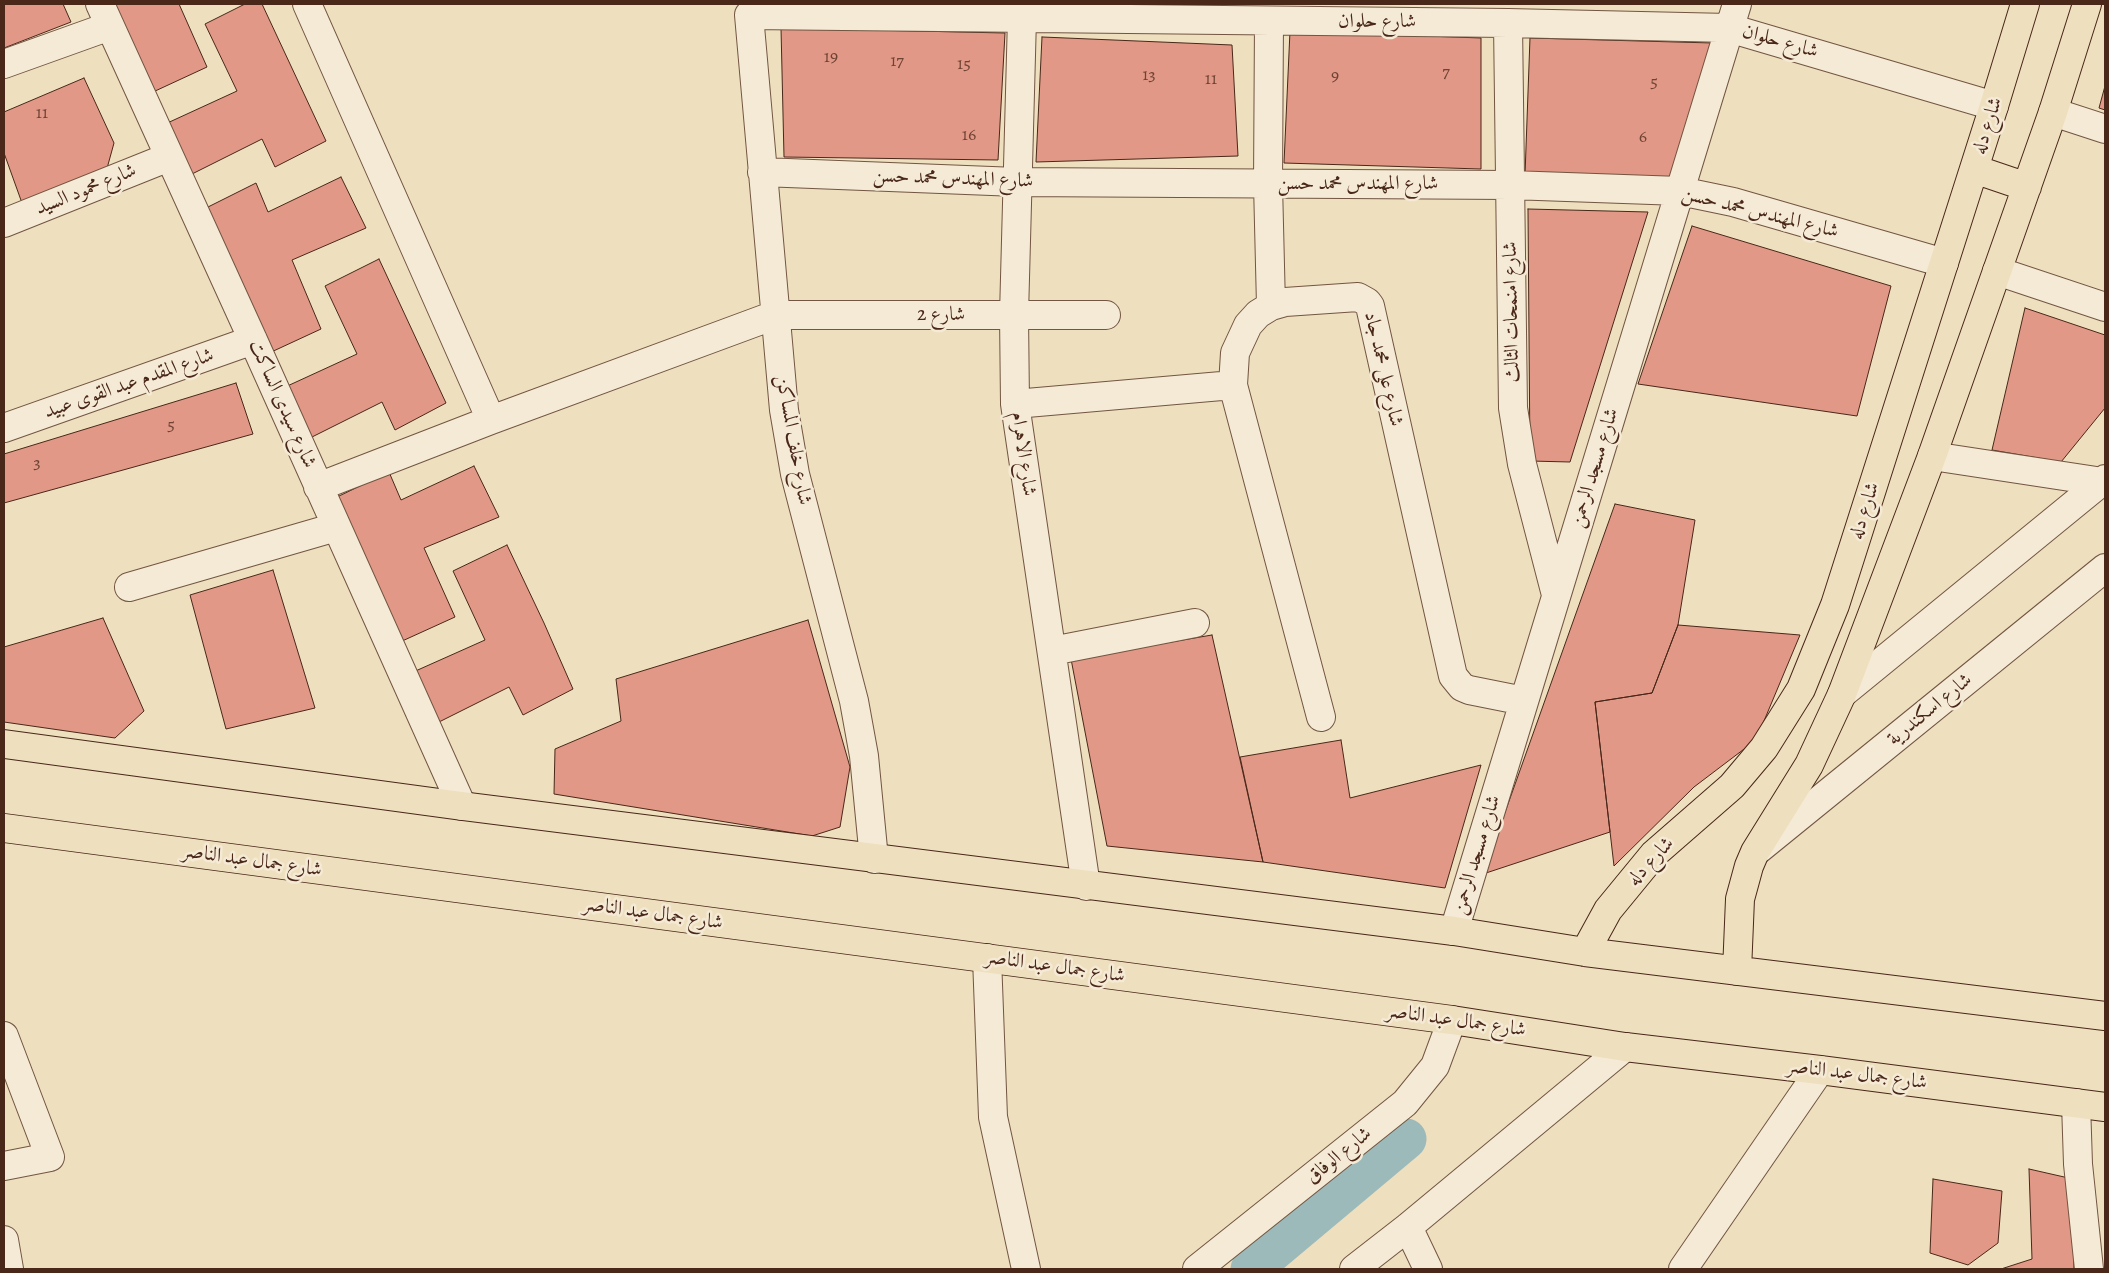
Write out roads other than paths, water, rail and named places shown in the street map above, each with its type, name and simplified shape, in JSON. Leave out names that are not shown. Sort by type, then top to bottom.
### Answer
[{"type":"main road","name":"شارع دله","points":[[1585,952],[1608,910],[1654,854],[1732,786],[1764,748],[1800,689],[1835,605],[2025,4]]},
{"type":"main road","name":"شارع دله","points":[[1737,971],[1740,899],[1744,880],[1755,852],[1809,765],[1842,694],[1932,456],[2053,112],[2087,4]]},
{"type":"main road","points":[[1974,169],[2026,187]]},
{"type":"main road","points":[[4,744],[462,806],[1454,931],[1585,952],[2105,1016]]},
{"type":"main road","name":"شارع جمال عبد الناصر","points":[[4,828],[1452,1020],[1625,1046],[2105,1107]]},
{"type":"street","points":[[307,4],[491,420]]},
{"type":"street","name":"شارع حلوان","points":[[744,9],[1022,18],[1508,23],[1733,16],[1994,106]]},
{"type":"street","name":"شارع خلف المساكن","points":[[744,9],[762,172],[784,410],[796,474],[854,701],[864,756],[874,859]]},
{"type":"street","points":[[4,64],[105,15]]},
{"type":"street","name":"شارع سيدى الساكت","points":[[105,15],[254,340],[462,806]]},
{"type":"street","name":"شارع مسجد الرحمن","points":[[1454,931],[1733,16]]},
{"type":"street","name":"شارع الاهرام","points":[[1022,18],[1014,315],[1015,404],[1086,886]]},
{"type":"street","points":[[1269,21],[1268,184],[1271,306]]},
{"type":"street","name":"شارع امنمحات الثالث","points":[[1508,23],[1513,408],[1522,464],[1556,595]]},
{"type":"street","points":[[2053,112],[2105,129]]},
{"type":"street","name":"شارع محمود السيد","points":[[4,223],[169,157]]},
{"type":"street","name":"شارع المهندس محمد حسن","points":[[762,172],[1017,182],[1510,185],[1680,191],[1734,202],[1944,263]]},
{"type":"street","points":[[1997,271],[2105,307]]},
{"type":"street","name":"شارع على محمد جاد","points":[[1321,717],[1233,385],[1235,353],[1240,338],[1253,320],[1271,306],[1285,302],[1358,297],[1370,306],[1453,676],[1462,687],[1468,690],[1524,701]]},
{"type":"street","points":[[318,487],[491,420],[775,315]]},
{"type":"street","name":"شارع 2","points":[[775,315],[1106,315]]},
{"type":"street","name":"شارع المقدم عبد القوى عبيد","points":[[4,428],[254,340]]},
{"type":"street","points":[[1015,404],[1233,385]]},
{"type":"street","points":[[1932,456],[2104,480]]},
{"type":"street","points":[[1842,694],[2104,480]]},
{"type":"street","points":[[129,587],[336,527]]},
{"type":"street","name":"شارع اسكندرية","points":[[1755,852],[2105,568]]},
{"type":"street","points":[[1052,651],[1195,623]]},
{"type":"street","points":[[986,958],[993,1117],[1026,1269]]},
{"type":"street","name":"شارع الوفاق","points":[[1197,1269],[1405,1103],[1435,1066],[1452,1020]]},
{"type":"street","points":[[4,1036],[50,1157],[4,1166]]},
{"type":"street","points":[[1354,1269],[1408,1227],[1625,1046]]},
{"type":"street","points":[[1683,1269],[1820,1070]]},
{"type":"street","points":[[2076,1103],[2078,1164],[2089,1269]]},
{"type":"street","points":[[1408,1227],[1428,1269]]},
{"type":"street","points":[[4,1240],[9,1269]]},
{"type":"waterway","points":[[1251,1269],[1406,1139]]}]
